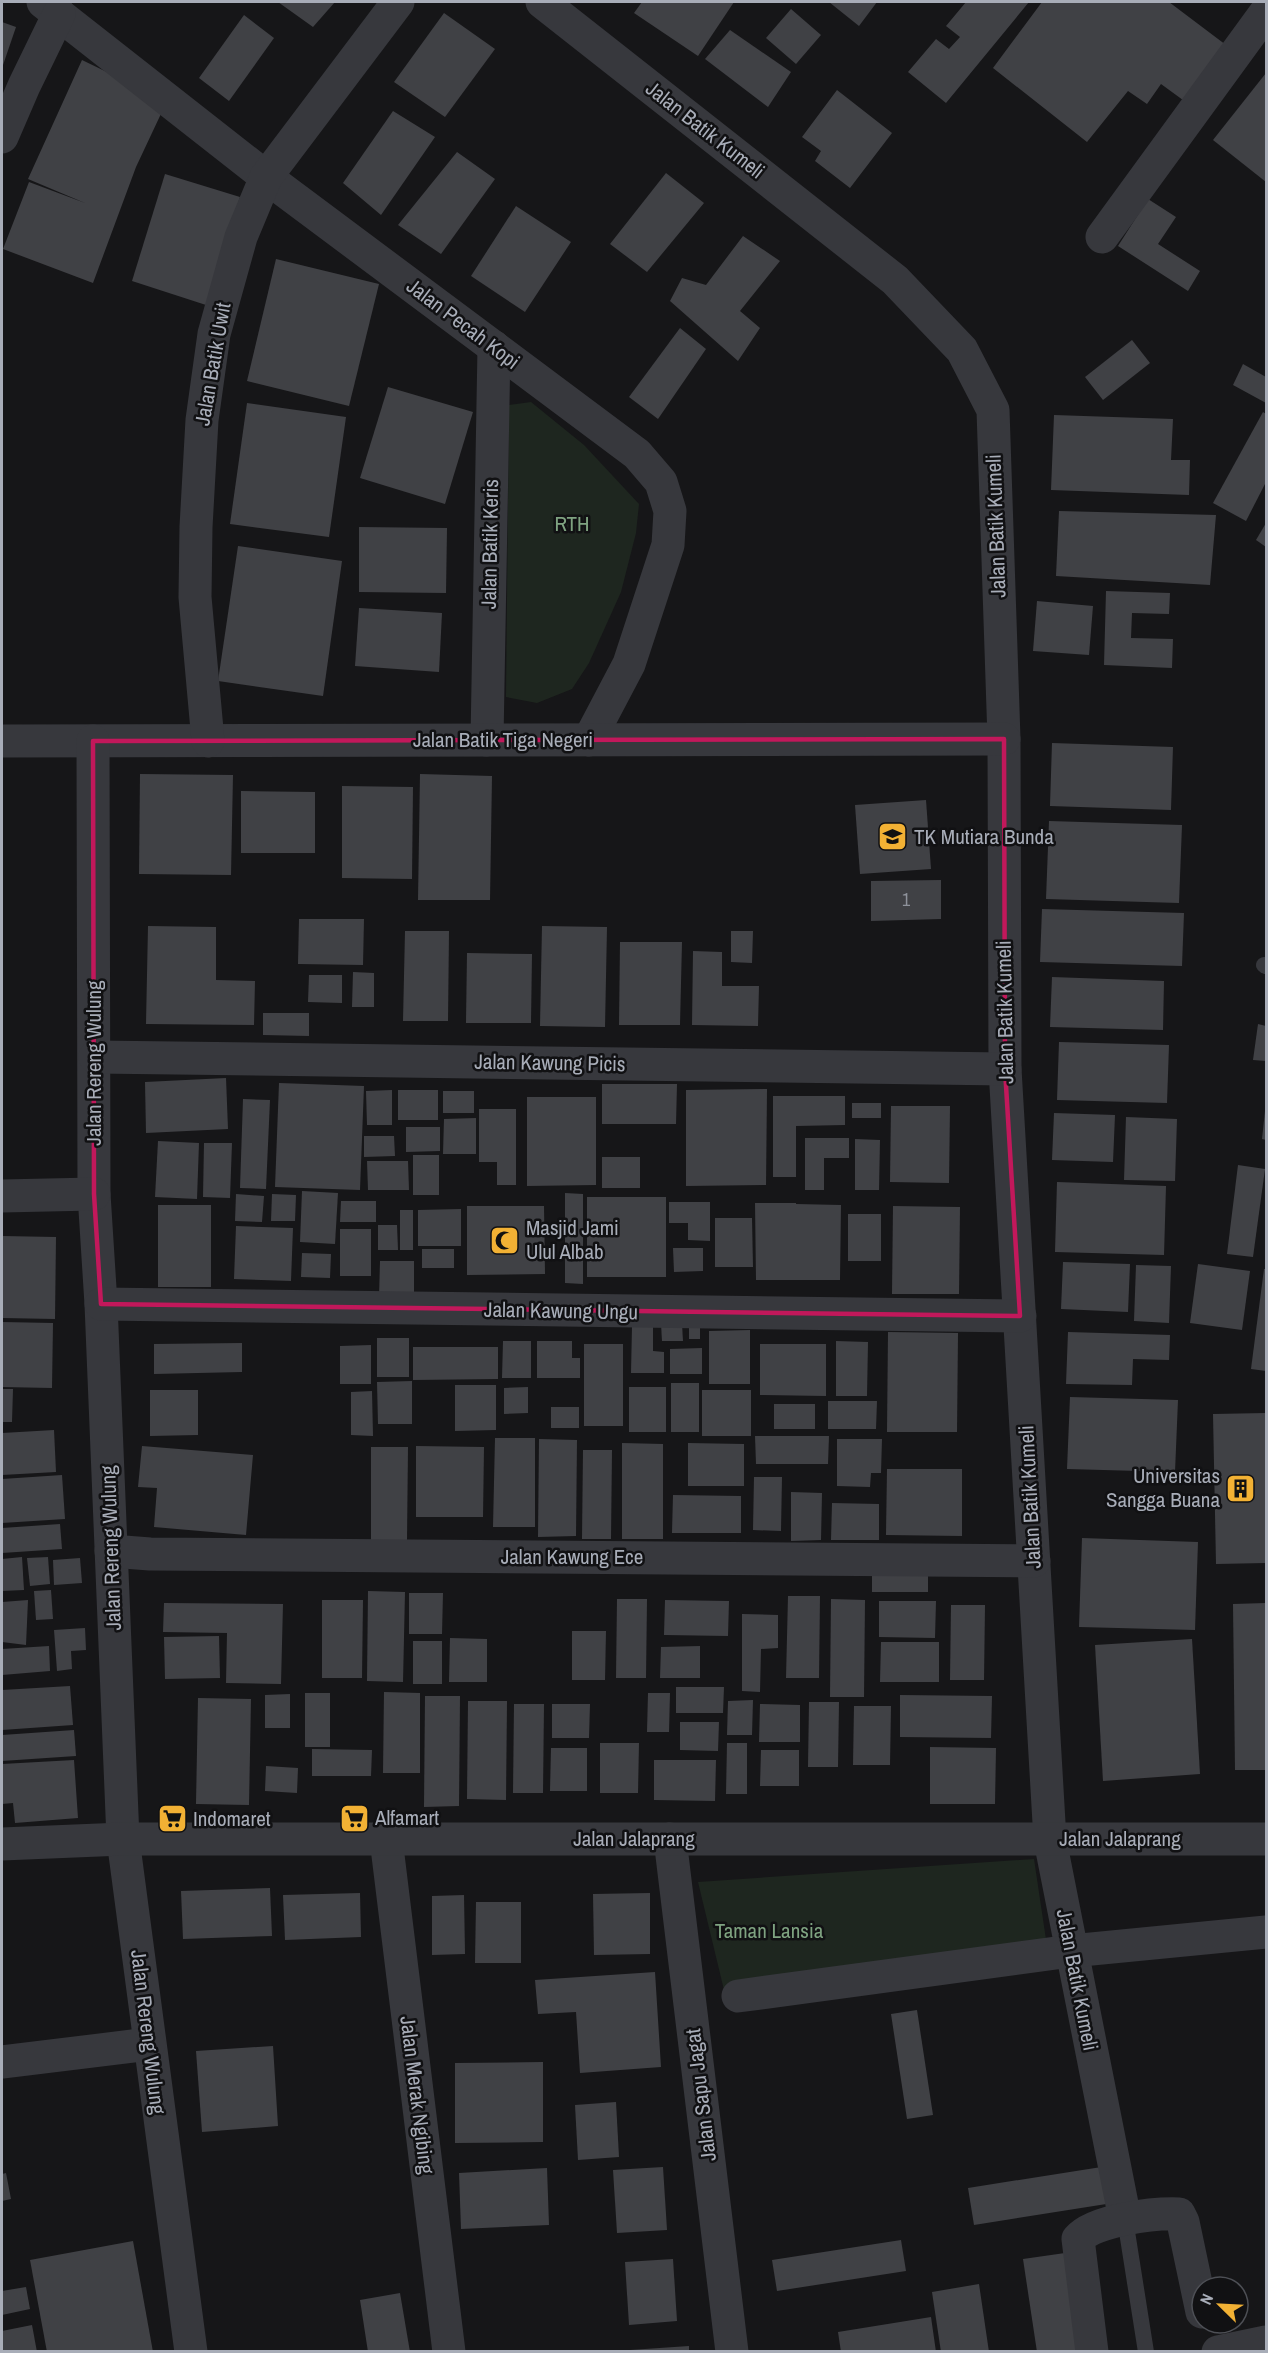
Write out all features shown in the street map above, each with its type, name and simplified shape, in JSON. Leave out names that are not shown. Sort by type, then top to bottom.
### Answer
[{"type":"street","name":"Jalan Batik Uwit","points":[[208,741],[195,597],[202,420],[213,334],[241,237],[266,177],[398,2]]},
{"type":"street","name":"Jalan Batik Kumeli","points":[[542,2],[895,279],[962,350],[993,410],[1004,739],[1005,1069],[1050,1840],[1125,2219]]},
{"type":"street","name":"Jalan Pecah Kopi","points":[[51,8],[266,177],[637,454],[661,482],[670,511],[668,545],[629,664],[589,740]]},
{"type":"street","points":[[2,137],[24,86],[51,8]]},
{"type":"street","points":[[1102,237],[1266,12]]},
{"type":"street","name":"Jalan Batik Keris","points":[[487,740],[494,347]]},
{"type":"street","name":"Jalan Batik Tiga Negeri","points":[[2,741],[1004,739]]},
{"type":"street","name":"Jalan Rereng Wulung","points":[[93,741],[94,1194],[101,1304],[123,1839],[191,2352]]},
{"type":"street","name":"Jalan Kawung Picis","points":[[95,1058],[1005,1069]]},
{"type":"street","points":[[2,1196],[94,1194]]},
{"type":"street","name":"Jalan Kawung Ungu","points":[[101,1304],[1020,1316]]},
{"type":"street","name":"Jalan Kawung Ece","points":[[111,1551],[150,1554],[1034,1561]]},
{"type":"street","name":"Jalan Jalaprang","points":[[2,1844],[123,1839],[1266,1839]]},
{"type":"street","name":"Jalan Merak Ngibing","points":[[386,1839],[449,2352]]},
{"type":"street","name":"Jalan Sapu Jagat","points":[[670,1839],[732,2352]]},
{"type":"street","points":[[738,1996],[1071,1951],[1266,1932]]},
{"type":"street","points":[[2,2062],[149,2044]]},
{"type":"street","points":[[1092,2352],[1078,2240],[1090,2230],[1125,2219],[1179,2214],[1183,2222],[1194,2275]]},
{"type":"street","points":[[1206,2335],[1210,2352]]},
{"type":"street","points":[[1218,2352],[1266,2342]]},
{"type":"lane","points":[[1125,2219],[1146,2352]]},
{"type":"highlighted area","points":[[1004,739],[1005,1069],[1020,1316],[101,1304],[94,1194],[93,741]]},
{"type":"green space","name":"RTH","points":[[531,402],[584,445],[639,504],[636,533],[621,592],[589,663],[572,689],[537,703],[506,697],[509,405]]},
{"type":"green space","name":"Taman Lansia","points":[[1034,1859],[1048,1953],[724,1990],[698,1882]]},
{"type":"building","points":[[278,2],[335,2],[313,27]]},
{"type":"building","points":[[642,2],[734,2],[698,56],[634,13]]},
{"type":"building","points":[[829,2],[877,2],[859,26]]},
{"type":"building","points":[[966,2],[1029,2],[946,103],[908,72],[936,39],[949,49],[960,37],[946,26]]},
{"type":"building","points":[[1042,2],[1169,2],[1230,48],[1187,103],[1161,84],[1147,104],[1128,91],[1087,142],[993,68]]},
{"type":"building","points":[[791,9],[821,35],[796,64],[766,38]]},
{"type":"building","points":[[444,13],[495,49],[445,117],[394,82]]},
{"type":"building","points":[[244,15],[274,38],[229,101],[199,78]]},
{"type":"building","points":[[2,22],[16,27],[2,68]]},
{"type":"building","points":[[730,30],[791,72],[768,107],[705,59]]},
{"type":"building","points":[[82,60],[167,101],[136,167],[93,283],[3,249],[29,182],[85,203],[28,179]]},
{"type":"building","points":[[1266,73],[1266,182],[1213,140]]},
{"type":"building","points":[[837,90],[892,133],[850,188],[815,161],[821,151],[802,137]]},
{"type":"building","points":[[393,111],[435,137],[381,215],[343,183]]},
{"type":"building","points":[[457,152],[495,179],[441,254],[398,225]]},
{"type":"building","points":[[666,173],[704,203],[647,272],[610,244]]},
{"type":"building","points":[[165,174],[240,197],[206,305],[132,281]]},
{"type":"building","points":[[1148,199],[1176,217],[1158,244],[1200,271],[1188,291],[1118,246]]},
{"type":"building","points":[[516,206],[571,242],[525,312],[471,276]]},
{"type":"building","points":[[743,236],[780,261],[740,311],[760,328],[738,361],[670,301],[682,278],[706,285]]},
{"type":"building","points":[[276,259],[379,284],[349,406],[247,381]]},
{"type":"building","points":[[680,328],[706,349],[658,419],[629,397]]},
{"type":"building","points":[[1132,340],[1150,363],[1103,400],[1085,377]]},
{"type":"building","points":[[1243,364],[1266,377],[1266,403],[1233,385]]},
{"type":"building","points":[[388,387],[473,412],[445,504],[360,478]]},
{"type":"building","points":[[247,403],[346,417],[329,537],[230,524]]},
{"type":"building","points":[[1263,412],[1266,414],[1266,482],[1246,521],[1213,503]]},
{"type":"building","points":[[1054,415],[1173,419],[1171,460],[1190,460],[1189,495],[1051,490]]},
{"type":"building","points":[[1059,511],[1216,515],[1210,585],[1056,576]]},
{"type":"building","points":[[1266,523],[1266,547],[1256,540]]},
{"type":"building","points":[[359,527],[447,528],[446,593],[359,592]]},
{"type":"building","points":[[238,546],[342,561],[323,696],[218,681]]},
{"type":"building","points":[[1106,591],[1170,593],[1169,614],[1132,613],[1131,638],[1173,639],[1172,668],[1104,665]]},
{"type":"building","points":[[1037,601],[1093,606],[1089,655],[1033,651]]},
{"type":"building","points":[[359,608],[442,613],[439,672],[355,666]]},
{"type":"building","points":[[1052,743],[1173,747],[1171,810],[1050,806]]},
{"type":"building","points":[[140,774],[233,775],[231,875],[139,874]]},
{"type":"building","points":[[420,774],[492,776],[490,900],[418,900]]},
{"type":"building","points":[[342,786],[413,787],[412,879],[342,878]]},
{"type":"building","points":[[241,791],[315,792],[315,853],[241,853]]},
{"type":"building","name":"TK Mutiara Bunda","points":[[926,800],[931,869],[860,874],[855,805]]},
{"type":"building","points":[[1049,821],[1182,825],[1179,903],[1046,899]]},
{"type":"building","name":"TK Mutiara Bunda","points":[[941,880],[941,919],[871,921],[871,881]]},
{"type":"building","points":[[1042,909],[1184,913],[1182,966],[1040,962]]},
{"type":"building","points":[[299,919],[364,919],[363,965],[298,964]]},
{"type":"building","points":[[148,926],[216,927],[216,980],[255,981],[254,1025],[146,1024]]},
{"type":"building","points":[[542,926],[607,927],[605,1027],[540,1026]]},
{"type":"building","points":[[405,931],[449,931],[448,1021],[403,1021]]},
{"type":"building","points":[[731,931],[753,931],[752,963],[731,962]]},
{"type":"building","points":[[620,942],[682,942],[680,1025],[619,1025]]},
{"type":"building","points":[[693,951],[722,952],[722,986],[759,986],[758,1026],[692,1025]]},
{"type":"building","points":[[467,953],[532,954],[531,1023],[466,1023]]},
{"type":"building","points":[[353,972],[374,973],[374,1007],[352,1007]]},
{"type":"building","points":[[309,975],[342,975],[342,1003],[308,1002]]},
{"type":"building","points":[[1052,977],[1164,981],[1163,1030],[1050,1027]]},
{"type":"building","points":[[263,1013],[309,1013],[309,1036],[263,1035]]},
{"type":"building","points":[[1258,1024],[1266,1026],[1266,1061],[1253,1060]]},
{"type":"building","points":[[1059,1042],[1169,1045],[1167,1103],[1057,1100]]},
{"type":"building","points":[[226,1078],[228,1129],[146,1133],[145,1082]]},
{"type":"building","points":[[279,1083],[364,1086],[360,1190],[275,1187]]},
{"type":"building","points":[[602,1084],[677,1084],[676,1124],[602,1124]]},
{"type":"building","points":[[767,1089],[766,1185],[686,1186],[686,1090]]},
{"type":"building","points":[[392,1090],[392,1125],[367,1125],[366,1091]]},
{"type":"building","points":[[398,1090],[438,1090],[438,1120],[398,1120]]},
{"type":"building","points":[[443,1091],[474,1091],[474,1113],[443,1113]]},
{"type":"building","points":[[773,1096],[845,1096],[845,1125],[796,1126],[796,1177],[773,1177]]},
{"type":"building","points":[[527,1097],[596,1097],[596,1185],[527,1186]]},
{"type":"building","points":[[243,1099],[270,1100],[266,1189],[240,1188]]},
{"type":"building","points":[[852,1103],[881,1103],[881,1118],[852,1118]]},
{"type":"building","points":[[891,1106],[950,1106],[949,1183],[890,1182]]},
{"type":"building","points":[[479,1109],[516,1109],[516,1185],[497,1185],[497,1162],[479,1162]]},
{"type":"building","points":[[1266,1111],[1266,1140],[1262,1139]]},
{"type":"building","points":[[1054,1113],[1115,1115],[1113,1162],[1052,1160]]},
{"type":"building","points":[[1126,1117],[1177,1119],[1175,1181],[1124,1180]]},
{"type":"building","points":[[476,1118],[476,1154],[443,1154],[444,1119]]},
{"type":"building","points":[[406,1127],[440,1127],[440,1151],[406,1152]]},
{"type":"building","points":[[364,1136],[394,1136],[395,1156],[364,1157]]},
{"type":"building","points":[[805,1138],[849,1138],[849,1158],[824,1158],[824,1190],[805,1190]]},
{"type":"building","points":[[855,1139],[880,1140],[879,1190],[855,1190]]},
{"type":"building","points":[[158,1141],[199,1143],[197,1199],[155,1197]]},
{"type":"building","points":[[204,1143],[232,1143],[230,1198],[203,1197]]},
{"type":"building","points":[[413,1155],[439,1155],[439,1195],[413,1195]]},
{"type":"building","points":[[602,1157],[640,1157],[640,1188],[602,1188]]},
{"type":"building","points":[[367,1161],[408,1161],[409,1190],[368,1190]]},
{"type":"building","points":[[1238,1165],[1265,1169],[1253,1257],[1227,1254]]},
{"type":"building","points":[[1057,1182],[1166,1186],[1164,1255],[1055,1252]]},
{"type":"building","points":[[302,1191],[338,1193],[335,1244],[300,1242]]},
{"type":"building","points":[[565,1193],[583,1194],[583,1284],[565,1283]]},
{"type":"building","points":[[236,1194],[264,1196],[262,1222],[235,1221]]},
{"type":"building","points":[[272,1194],[296,1195],[295,1221],[271,1221]]},
{"type":"building","points":[[587,1197],[666,1197],[666,1277],[587,1277]]},
{"type":"building","points":[[341,1201],[376,1201],[376,1222],[340,1222]]},
{"type":"building","points":[[669,1202],[710,1202],[710,1241],[688,1240],[688,1223],[669,1223]]},
{"type":"building","points":[[755,1203],[841,1205],[840,1280],[756,1280]]},
{"type":"building","points":[[158,1205],[211,1205],[211,1287],[158,1287]]},
{"type":"building","name":"Masjid Jami Ulul Albab","points":[[467,1206],[544,1206],[545,1274],[467,1275]]},
{"type":"building","points":[[893,1206],[960,1207],[959,1294],[892,1294]]},
{"type":"building","points":[[461,1209],[461,1246],[418,1246],[418,1210]]},
{"type":"building","points":[[400,1210],[413,1210],[413,1250],[400,1250]]},
{"type":"building","points":[[848,1214],[881,1214],[881,1261],[848,1261]]},
{"type":"building","points":[[715,1218],[752,1218],[753,1267],[715,1267]]},
{"type":"building","points":[[378,1225],[397,1225],[398,1250],[378,1250]]},
{"type":"building","points":[[236,1226],[293,1228],[291,1281],[234,1279]]},
{"type":"building","points":[[340,1229],[371,1229],[371,1276],[340,1276]]},
{"type":"building","points":[[2,1236],[56,1237],[55,1319],[2,1318]]},
{"type":"building","points":[[673,1248],[703,1248],[703,1271],[674,1272]]},
{"type":"building","points":[[422,1249],[454,1249],[454,1268],[422,1268]]},
{"type":"building","points":[[302,1253],[331,1254],[330,1278],[301,1277]]},
{"type":"building","points":[[380,1261],[414,1261],[414,1297],[379,1298]]},
{"type":"building","points":[[1063,1262],[1130,1264],[1128,1312],[1061,1309]]},
{"type":"building","points":[[1198,1264],[1250,1271],[1242,1330],[1190,1323]]},
{"type":"building","points":[[1136,1265],[1171,1266],[1169,1323],[1134,1321]]},
{"type":"building","points":[[1264,1269],[1266,1269],[1266,1371],[1251,1369]]},
{"type":"building","points":[[2,1322],[53,1323],[52,1388],[2,1387]]},
{"type":"building","points":[[700,1323],[700,1339],[689,1339],[689,1324]]},
{"type":"building","points":[[661,1324],[682,1324],[683,1341],[662,1341]]},
{"type":"building","points":[[653,1325],[653,1351],[664,1352],[664,1373],[631,1373],[632,1326]]},
{"type":"building","points":[[750,1330],[750,1384],[709,1384],[709,1331]]},
{"type":"building","points":[[888,1332],[958,1333],[957,1432],[887,1432]]},
{"type":"building","points":[[1068,1332],[1170,1335],[1169,1360],[1133,1359],[1132,1385],[1066,1384]]},
{"type":"building","points":[[377,1338],[409,1338],[409,1377],[377,1377]]},
{"type":"building","points":[[503,1341],[531,1341],[531,1378],[502,1378]]},
{"type":"building","points":[[537,1341],[572,1341],[572,1358],[580,1358],[580,1378],[537,1378]]},
{"type":"building","points":[[836,1341],[868,1342],[867,1396],[836,1396]]},
{"type":"building","points":[[242,1343],[242,1372],[154,1374],[154,1344]]},
{"type":"building","points":[[584,1344],[623,1344],[623,1426],[584,1426]]},
{"type":"building","points":[[760,1344],[826,1344],[826,1396],[760,1395]]},
{"type":"building","points":[[371,1345],[371,1384],[340,1384],[340,1346]]},
{"type":"building","points":[[413,1347],[498,1347],[498,1379],[413,1380]]},
{"type":"building","points":[[702,1348],[702,1374],[670,1374],[670,1349]]},
{"type":"building","points":[[412,1381],[412,1424],[378,1424],[377,1382]]},
{"type":"building","points":[[671,1383],[699,1383],[699,1432],[671,1432]]},
{"type":"building","points":[[455,1385],[496,1385],[496,1430],[455,1431]]},
{"type":"building","points":[[528,1387],[528,1413],[504,1414],[504,1388]]},
{"type":"building","points":[[629,1387],[666,1387],[666,1432],[629,1432]]},
{"type":"building","points":[[2,1389],[13,1389],[12,1422],[2,1422]]},
{"type":"building","points":[[150,1390],[198,1390],[198,1435],[150,1436]]},
{"type":"building","points":[[702,1390],[751,1390],[751,1436],[702,1436]]},
{"type":"building","points":[[372,1391],[373,1436],[351,1435],[351,1392]]},
{"type":"building","points":[[1070,1397],[1178,1400],[1175,1472],[1067,1469]]},
{"type":"building","points":[[828,1401],[877,1401],[876,1429],[828,1429]]},
{"type":"building","points":[[774,1404],[815,1404],[815,1429],[774,1429]]},
{"type":"building","points":[[551,1407],[579,1407],[579,1428],[551,1428]]},
{"type":"building","name":"Universitas Sangga Buana","points":[[1266,1413],[1266,1563],[1216,1564],[1213,1414]]},
{"type":"building","points":[[54,1430],[56,1472],[2,1475],[2,1433]]},
{"type":"building","points":[[755,1436],[829,1436],[828,1464],[756,1464]]},
{"type":"building","points":[[495,1438],[535,1438],[535,1527],[493,1527]]},
{"type":"building","points":[[539,1439],[577,1440],[576,1536],[538,1537]]},
{"type":"building","points":[[837,1439],[882,1439],[881,1473],[871,1473],[870,1487],[837,1486]]},
{"type":"building","points":[[622,1443],[663,1444],[663,1539],[622,1539]]},
{"type":"building","points":[[688,1443],[744,1444],[744,1486],[688,1486]]},
{"type":"building","points":[[142,1446],[253,1455],[246,1535],[154,1527],[157,1488],[138,1487]]},
{"type":"building","points":[[416,1446],[484,1447],[483,1517],[416,1517]]},
{"type":"building","points":[[371,1447],[408,1447],[407,1540],[371,1540]]},
{"type":"building","points":[[583,1450],[612,1450],[611,1539],[582,1539]]},
{"type":"building","points":[[887,1469],[962,1469],[962,1536],[886,1535]]},
{"type":"building","points":[[62,1475],[65,1519],[2,1523],[2,1479]]},
{"type":"building","points":[[754,1477],[782,1477],[781,1531],[753,1530]]},
{"type":"building","points":[[791,1492],[822,1493],[821,1540],[791,1541]]},
{"type":"building","points":[[673,1495],[741,1496],[741,1533],[672,1533]]},
{"type":"building","points":[[832,1503],[879,1504],[879,1540],[831,1540]]},
{"type":"building","points":[[60,1524],[62,1549],[2,1553],[2,1528]]},
{"type":"building","points":[[1082,1538],[1198,1542],[1195,1630],[1079,1627]]},
{"type":"building","points":[[22,1557],[24,1590],[2,1591],[2,1559]]},
{"type":"building","points":[[48,1557],[50,1584],[30,1586],[27,1558]]},
{"type":"building","points":[[80,1558],[82,1583],[54,1585],[53,1560]]},
{"type":"building","points":[[872,1567],[928,1568],[928,1592],[872,1592]]},
{"type":"building","points":[[51,1590],[53,1619],[36,1620],[34,1591]]},
{"type":"building","points":[[368,1591],[405,1592],[403,1682],[367,1681]]},
{"type":"building","points":[[409,1593],[443,1593],[442,1634],[409,1634]]},
{"type":"building","points":[[788,1596],[820,1596],[819,1678],[786,1678]]},
{"type":"building","points":[[617,1599],[647,1599],[646,1678],[616,1678]]},
{"type":"building","points":[[831,1599],[865,1600],[864,1697],[830,1697]]},
{"type":"building","points":[[28,1600],[26,1645],[2,1642],[2,1602]]},
{"type":"building","points":[[322,1600],[363,1600],[362,1678],[322,1678]]},
{"type":"building","points":[[665,1600],[729,1601],[728,1636],[664,1635]]},
{"type":"building","points":[[879,1601],[936,1601],[935,1638],[879,1637]]},
{"type":"building","points":[[164,1603],[283,1604],[281,1684],[226,1683],[227,1633],[163,1632]]},
{"type":"building","points":[[1266,1603],[1266,1770],[1235,1770],[1233,1604]]},
{"type":"building","points":[[951,1605],[985,1605],[984,1680],[950,1680]]},
{"type":"building","points":[[742,1614],[778,1615],[778,1648],[761,1649],[760,1692],[742,1691]]},
{"type":"building","points":[[85,1628],[86,1650],[71,1651],[72,1669],[57,1671],[54,1630]]},
{"type":"building","points":[[572,1631],[606,1631],[605,1680],[572,1680]]},
{"type":"building","points":[[219,1636],[220,1678],[165,1679],[164,1637]]},
{"type":"building","points":[[450,1638],[487,1639],[487,1682],[449,1682]]},
{"type":"building","points":[[1192,1639],[1200,1774],[1103,1781],[1095,1645]]},
{"type":"building","points":[[413,1641],[442,1641],[442,1684],[413,1684]]},
{"type":"building","points":[[881,1642],[939,1642],[939,1682],[880,1682]]},
{"type":"building","points":[[49,1646],[50,1671],[2,1675],[2,1649]]},
{"type":"building","points":[[700,1646],[700,1678],[660,1678],[661,1647]]},
{"type":"building","points":[[70,1686],[73,1725],[2,1730],[2,1690]]},
{"type":"building","points":[[676,1687],[724,1687],[723,1713],[676,1713]]},
{"type":"building","points":[[384,1692],[420,1693],[420,1773],[383,1773]]},
{"type":"building","points":[[305,1693],[330,1693],[330,1747],[305,1747]]},
{"type":"building","points":[[648,1693],[670,1693],[669,1732],[647,1732]]},
{"type":"building","points":[[290,1694],[290,1728],[265,1728],[265,1695]]},
{"type":"building","points":[[900,1695],[992,1696],[991,1738],[900,1737]]},
{"type":"building","points":[[425,1696],[460,1696],[459,1806],[424,1807]]},
{"type":"building","points":[[198,1698],[251,1699],[249,1805],[196,1804]]},
{"type":"building","points":[[753,1700],[752,1735],[727,1735],[728,1701]]},
{"type":"building","points":[[468,1701],[507,1701],[506,1800],[467,1799]]},
{"type":"building","points":[[809,1702],[839,1702],[838,1767],[808,1767]]},
{"type":"building","points":[[514,1704],[544,1704],[543,1793],[513,1793]]},
{"type":"building","points":[[552,1704],[590,1704],[589,1738],[552,1738]]},
{"type":"building","points":[[760,1704],[800,1705],[800,1742],[759,1742]]},
{"type":"building","points":[[854,1706],[891,1706],[890,1765],[853,1765]]},
{"type":"building","points":[[680,1722],[719,1722],[718,1751],[680,1750]]},
{"type":"building","points":[[74,1730],[76,1756],[2,1761],[2,1735]]},
{"type":"building","points":[[600,1743],[639,1743],[638,1793],[600,1793]]},
{"type":"building","points":[[727,1743],[747,1743],[747,1794],[726,1794]]},
{"type":"building","points":[[930,1747],[996,1748],[995,1804],[930,1804]]},
{"type":"building","points":[[551,1748],[587,1748],[587,1791],[550,1791]]},
{"type":"building","points":[[312,1749],[372,1750],[371,1776],[312,1776]]},
{"type":"building","points":[[761,1750],[799,1750],[799,1786],[760,1786]]},
{"type":"building","points":[[74,1760],[78,1818],[15,1823],[13,1803],[2,1804],[2,1764]]},
{"type":"building","points":[[654,1760],[716,1760],[715,1801],[654,1800]]},
{"type":"building","points":[[266,1766],[298,1768],[297,1793],[265,1791]]},
{"type":"building","points":[[270,1888],[272,1936],[183,1939],[181,1891]]},
{"type":"building","points":[[360,1893],[361,1937],[285,1940],[283,1895]]},
{"type":"building","points":[[650,1893],[650,1954],[594,1955],[593,1894]]},
{"type":"building","points":[[464,1895],[465,1954],[432,1955],[432,1896]]},
{"type":"building","points":[[476,1902],[521,1902],[521,1963],[475,1963]]},
{"type":"building","points":[[655,1972],[661,2067],[580,2073],[576,2012],[538,2014],[535,1980]]},
{"type":"building","points":[[917,2010],[933,2115],[907,2119],[891,2014]]},
{"type":"building","points":[[273,2046],[278,2126],[202,2132],[196,2051]]},
{"type":"building","points":[[543,2062],[543,2142],[455,2143],[455,2063]]},
{"type":"building","points":[[616,2102],[619,2157],[578,2160],[575,2105]]},
{"type":"building","points":[[1114,2165],[1119,2202],[974,2225],[968,2188]]},
{"type":"building","points":[[663,2167],[667,2230],[617,2233],[613,2170]]},
{"type":"building","points":[[547,2168],[549,2225],[461,2229],[459,2173]]},
{"type":"building","points":[[6,2173],[11,2199],[2,2201],[2,2174]]},
{"type":"building","points":[[901,2240],[906,2271],[777,2291],[772,2260]]},
{"type":"building","points":[[133,2241],[153,2352],[47,2352],[30,2260]]},
{"type":"building","points":[[1072,2252],[1087,2352],[1037,2352],[1023,2259]]},
{"type":"building","points":[[673,2259],[677,2321],[629,2325],[625,2262]]},
{"type":"building","points":[[979,2284],[989,2352],[941,2352],[932,2292]]},
{"type":"building","points":[[26,2287],[30,2309],[2,2315],[2,2291]]},
{"type":"building","points":[[400,2293],[410,2352],[368,2352],[360,2300]]},
{"type":"building","points":[[931,2317],[936,2352],[841,2352],[838,2332]]},
{"type":"building","points":[[32,2325],[37,2352],[2,2352],[2,2331]]},
{"type":"building","points":[[689,2346],[689,2352],[630,2352],[630,2350]]},
{"type":"place","name":"TK Mutiara Bunda","points":[[893,837]]},
{"type":"place","name":"Masjid Jami Ulul Albab","points":[[505,1240]]},
{"type":"place","name":"Universitas Sangga Buana","points":[[1241,1488]]},
{"type":"place","name":"Alfamart","points":[[354,1818]]},
{"type":"place","name":"Indomaret","points":[[172,1819]]}]
